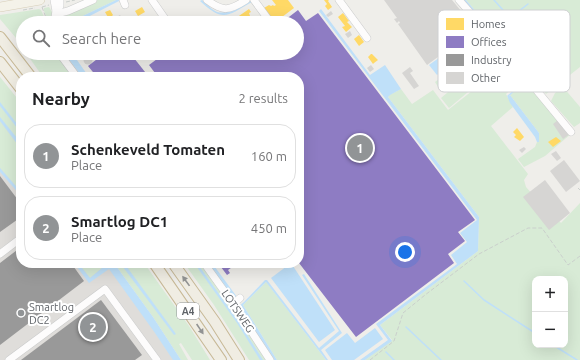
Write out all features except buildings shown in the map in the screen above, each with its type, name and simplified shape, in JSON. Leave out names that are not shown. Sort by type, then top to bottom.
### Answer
[{"type":"highway","points":[[0,37],[16,58]]},
{"type":"highway","points":[[18,60],[27,72]]},
{"type":"highway","points":[[0,62],[16,83]]},
{"type":"highway","name":"A4","points":[[157,268],[221,360]]},
{"type":"highway","name":"A4","points":[[176,268],[239,360]]},
{"type":"main road","points":[[0,7],[41,3]]},
{"type":"street","points":[[54,0],[56,13]]},
{"type":"street","points":[[55,16],[60,6],[60,0]]},
{"type":"street","points":[[56,13],[68,11],[92,0]]},
{"type":"street","points":[[152,0],[163,16]]},
{"type":"street","points":[[206,0],[217,8],[227,9],[246,0]]},
{"type":"street","points":[[254,0],[266,16]]},
{"type":"street","points":[[339,0],[367,38]]},
{"type":"street","points":[[459,0],[468,10]]},
{"type":"street","points":[[64,60],[73,72]]},
{"type":"street","points":[[538,92],[571,132]]},
{"type":"street","points":[[0,254],[16,242]]},
{"type":"street","name":"LOTSWEG","points":[[208,268],[270,360]]},
{"type":"street","points":[[10,360],[105,289],[156,360]]},
{"type":"street","points":[[233,304],[240,298]]},
{"type":"path","points":[[41,3],[46,16]]},
{"type":"path","points":[[370,360],[394,341],[403,313],[479,254],[528,228],[542,228],[568,265],[580,256]]},
{"type":"shaded area","points":[[0,120],[16,141],[16,268],[114,268],[178,360],[0,360]]},
{"type":"green space","points":[[96,0],[116,0],[83,16],[66,16]]},
{"type":"green space","points":[[466,0],[580,0],[580,67],[570,75],[570,10],[475,10]]},
{"type":"green space","points":[[49,7],[52,12],[52,16],[46,16],[44,8]]},
{"type":"green space","points":[[39,9],[44,16],[16,16],[16,38],[0,19],[0,15]]},
{"type":"green space","points":[[31,60],[61,60],[70,72],[39,72]]},
{"type":"green space","points":[[0,77],[16,97],[16,140],[0,119]]},
{"type":"green space","points":[[438,80],[438,87],[435,82]]},
{"type":"green space","points":[[401,89],[412,104],[433,90],[448,110],[471,92],[508,92],[506,94],[513,107],[491,126],[528,174],[524,180],[526,187],[561,223],[580,203],[580,360],[365,360],[392,340],[380,325],[478,251],[479,217],[388,97]]},
{"type":"green space","points":[[448,92],[468,92],[449,108],[441,98]]},
{"type":"green space","points":[[513,92],[535,92],[572,133],[545,156],[524,167],[518,159],[535,147],[537,142],[539,142],[539,133],[510,95]]},
{"type":"green space","points":[[567,92],[580,107],[580,123],[574,127],[551,101],[555,93]]},
{"type":"green space","points":[[0,121],[16,142],[16,186],[0,168]]},
{"type":"green space","points":[[82,268],[102,268],[90,278]]},
{"type":"green space","points":[[118,268],[148,268],[189,326],[210,360],[192,360],[181,343],[179,344],[188,360],[181,360],[153,317]]},
{"type":"green space","points":[[188,268],[205,268],[229,301],[267,360],[249,360],[214,305]]},
{"type":"green space","points":[[266,282],[326,360],[277,360],[243,305]]},
{"type":"water","points":[[116,0],[121,0],[90,16],[83,16]]},
{"type":"water","points":[[202,0],[215,11],[221,13],[234,9],[250,0],[252,2],[230,14],[225,15],[214,12],[200,1]]},
{"type":"water","points":[[461,0],[466,0],[475,10],[470,10]]},
{"type":"water","points":[[321,9],[370,75],[385,65],[401,89],[388,97],[479,217],[478,251],[380,325],[392,341],[365,360],[360,360],[388,340],[376,324],[457,264],[451,255],[467,242],[460,233],[477,220],[319,11]]},
{"type":"water","points":[[438,59],[438,74],[437,75],[429,65]]},
{"type":"water","points":[[69,60],[77,60],[85,72],[78,72]]},
{"type":"water","points":[[510,95],[539,133],[539,142],[537,142],[535,137],[510,103],[508,98]]},
{"type":"water","points":[[0,102],[16,123],[16,127],[0,106]]},
{"type":"water","points":[[0,117],[16,137],[16,142],[0,121]]},
{"type":"water","points":[[0,168],[16,186],[16,190],[0,172]]},
{"type":"water","points":[[78,268],[82,268],[90,278],[102,268],[118,268],[153,317],[181,360],[173,360],[109,269],[89,283]]},
{"type":"water","points":[[124,268],[128,268],[176,334],[174,335]]},
{"type":"water","points":[[198,268],[201,268],[239,322],[263,360],[260,360],[237,323]]},
{"type":"water","points":[[212,268],[216,268],[237,297],[234,299]]},
{"type":"water","points":[[284,268],[294,268],[335,330],[319,342],[271,278]]},
{"type":"water","points":[[304,274],[342,333],[321,350],[328,360],[326,360],[266,282],[243,305],[277,360],[273,360],[239,306],[265,280],[267,280],[319,348],[339,331],[302,275]]},
{"type":"water","points":[[375,328],[383,339],[354,360],[332,360],[325,350],[347,333],[355,343]]},
{"type":"waterway","points":[[494,0],[503,10]]},
{"type":"waterway","points":[[520,10],[528,4]]},
{"type":"waterway","points":[[509,98],[508,96],[513,92]]},
{"type":"waterway","points":[[464,281],[484,300],[532,331]]},
{"type":"waterway","points":[[406,327],[441,360]]},
{"type":"waterway","points":[[558,348],[577,360]]},
{"type":"waterway","points":[[386,352],[394,360]]},
{"type":"place","name":"Schenkeveld Tomaten","points":[[360,148]]},
{"type":"place","name":"Smartlog DC2","points":[[21,313]]},
{"type":"place","name":"Smartlog DC1","points":[[93,327]]}]
